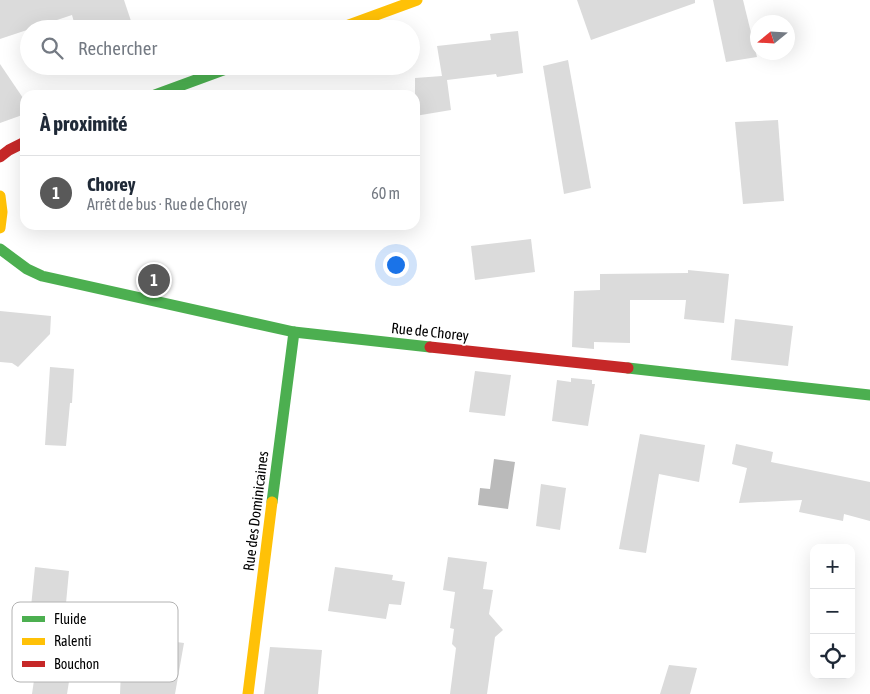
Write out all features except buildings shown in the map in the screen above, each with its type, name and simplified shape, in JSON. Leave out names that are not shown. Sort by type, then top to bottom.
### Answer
[{"type":"street","points":[[363,20],[417,0]]},
{"type":"street","points":[[169,90],[209,75]]},
{"type":"street","points":[[0,157],[20,144]]},
{"type":"street","points":[[0,196],[3,212],[0,228]]},
{"type":"street","name":"Rue de Chorey","points":[[0,249],[27,269],[42,276],[294,332],[870,395]]},
{"type":"street","name":"Rue des Dominicaines","points":[[248,694],[294,332]]},
{"type":"shaded area","points":[[494,459],[515,462],[508,509],[478,505],[480,488],[490,489]]},
{"type":"traffic: fast","points":[[169,90],[209,75]]},
{"type":"traffic: fast","points":[[0,249],[27,269],[42,276],[294,332],[430,347]]},
{"type":"traffic: fast","points":[[272,502],[294,332]]},
{"type":"traffic: fast","points":[[628,368],[870,395]]},
{"type":"traffic: slow","points":[[363,20],[417,0]]},
{"type":"traffic: slow","points":[[0,196],[2,212],[0,228]]},
{"type":"traffic: slow","points":[[248,694],[272,502]]},
{"type":"traffic: jam","points":[[0,157],[20,144]]},
{"type":"traffic: jam","points":[[430,347],[628,368]]},
{"type":"place","name":"Chorey","points":[[154,280]]}]
